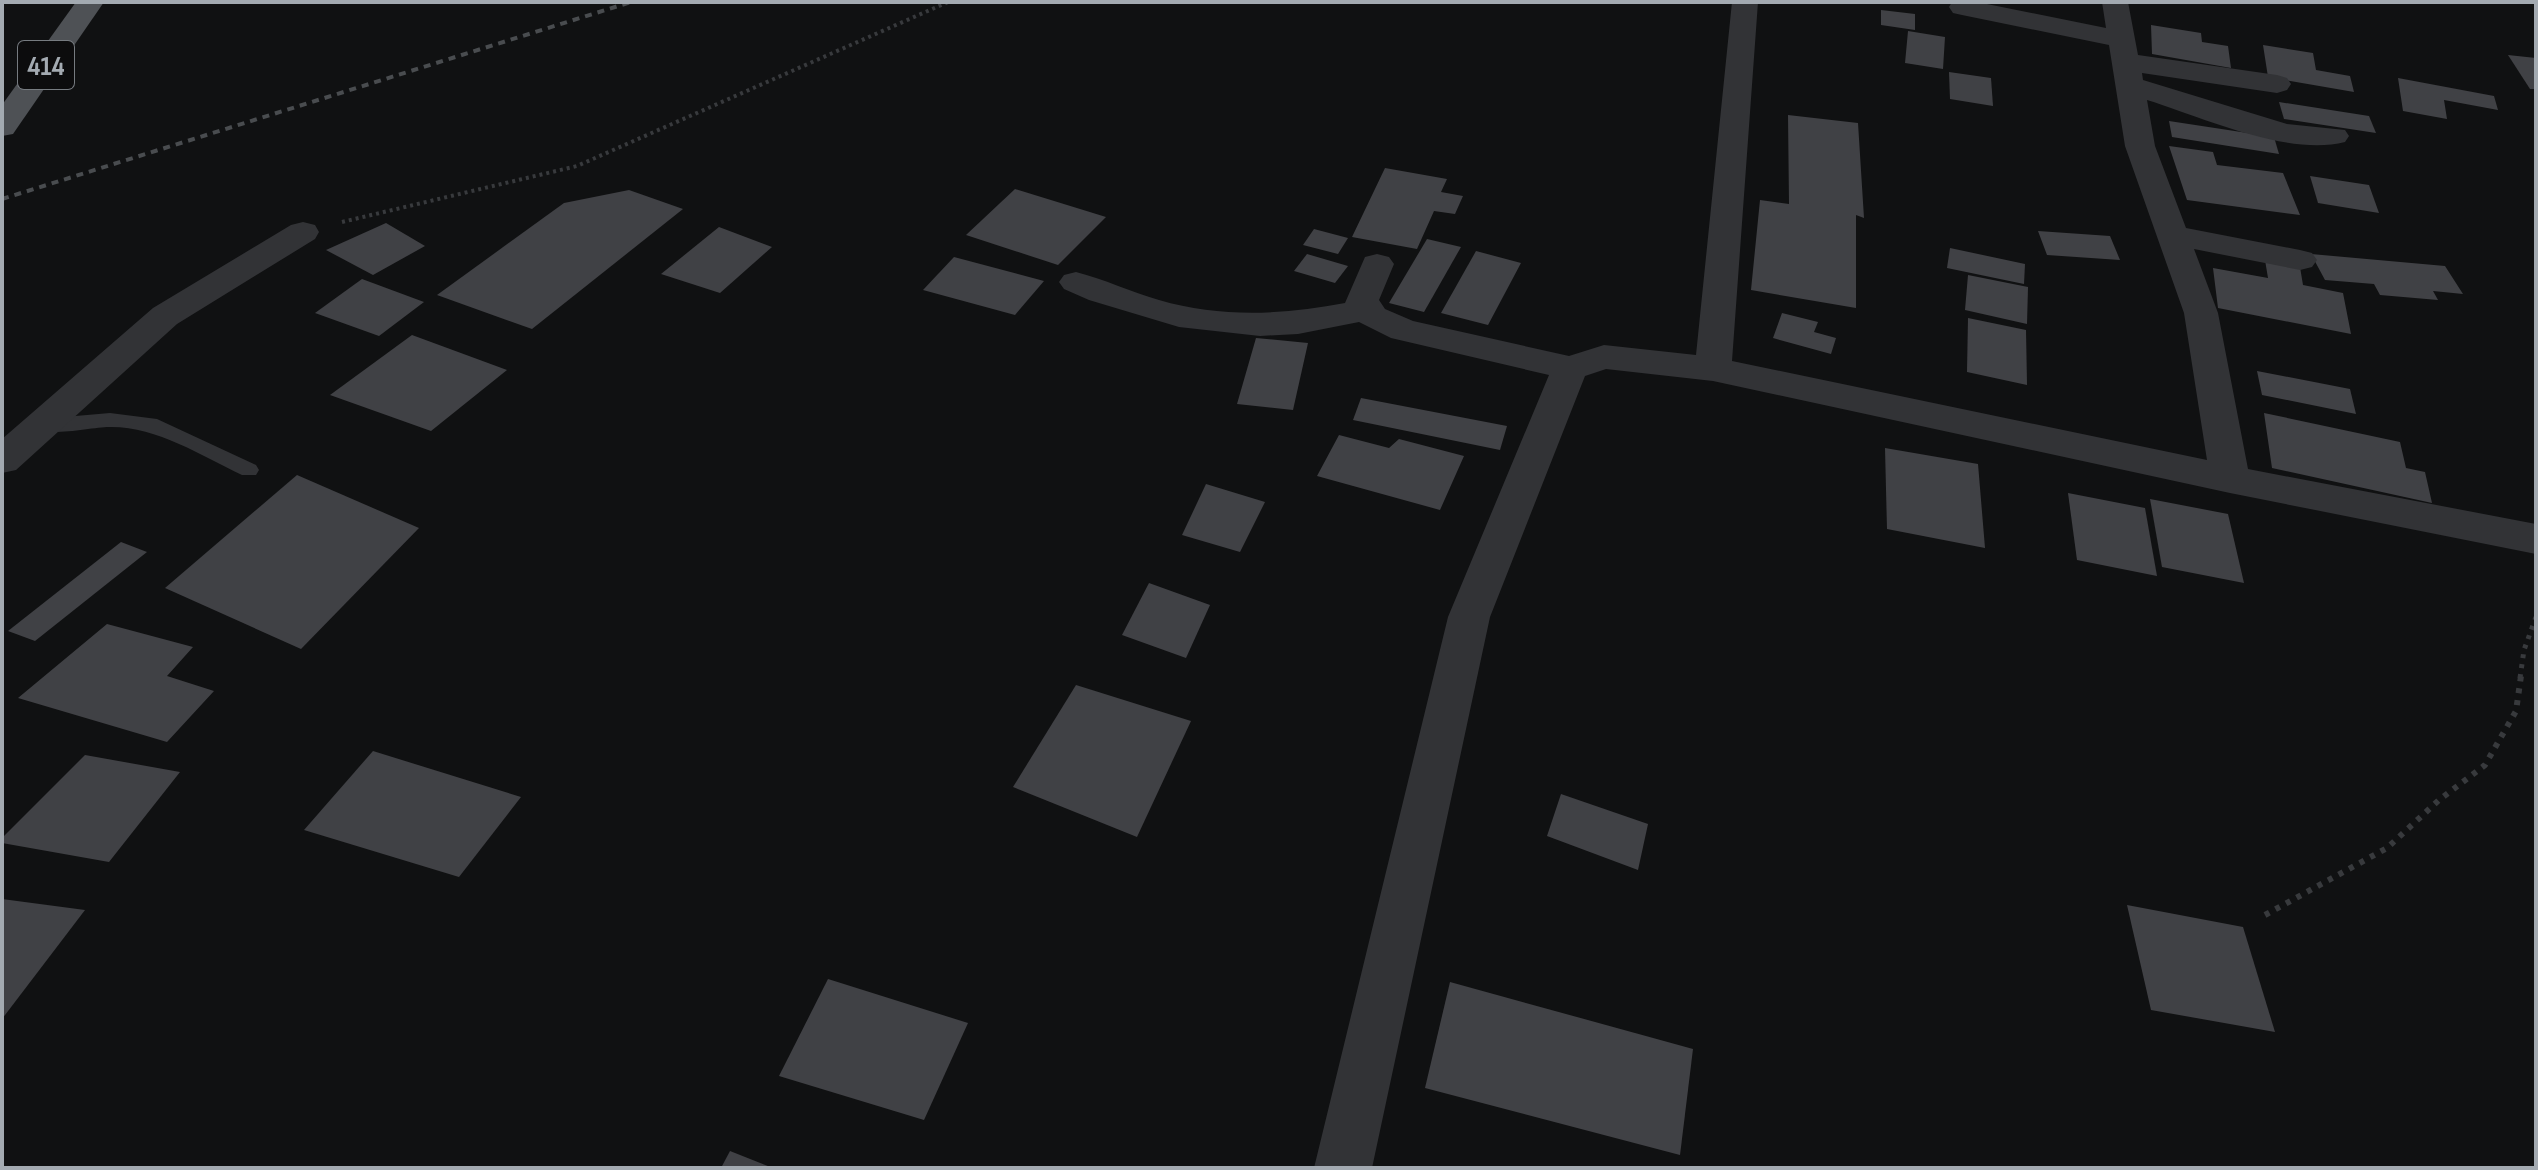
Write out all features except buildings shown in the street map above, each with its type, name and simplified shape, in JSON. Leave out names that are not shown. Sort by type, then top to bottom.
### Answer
[{"type":"main road","name":"414","points":[[2,127],[90,2]]},
{"type":"street","points":[[1713,369],[1745,2]]},
{"type":"street","points":[[2115,2],[2140,146],[2201,313],[2230,479]]},
{"type":"street","points":[[1962,7],[2125,62],[2284,133],[2334,136]]},
{"type":"street","points":[[2125,62],[2277,84]]},
{"type":"street","points":[[2,460],[165,316],[303,232]]},
{"type":"street","points":[[2172,235],[2300,260]]},
{"type":"street","points":[[1377,264],[1361,301],[1373,317],[1403,330],[1570,368],[1604,357],[1713,369],[2230,479],[2536,539]]},
{"type":"street","points":[[1076,282],[1130,305],[1182,318],[1287,324],[1367,310]]},
{"type":"street","points":[[1343,1168],[1469,617],[1570,368]]},
{"type":"lane","points":[[39,426],[110,420],[150,424],[249,470]]},
{"type":"path","points":[[303,232],[577,166],[948,2]]},
{"type":"path","points":[[2265,915],[2387,848],[2439,800],[2485,765],[2516,711],[2524,650],[2536,617]]},
{"type":"railway","points":[[2,199],[631,2]]}]
